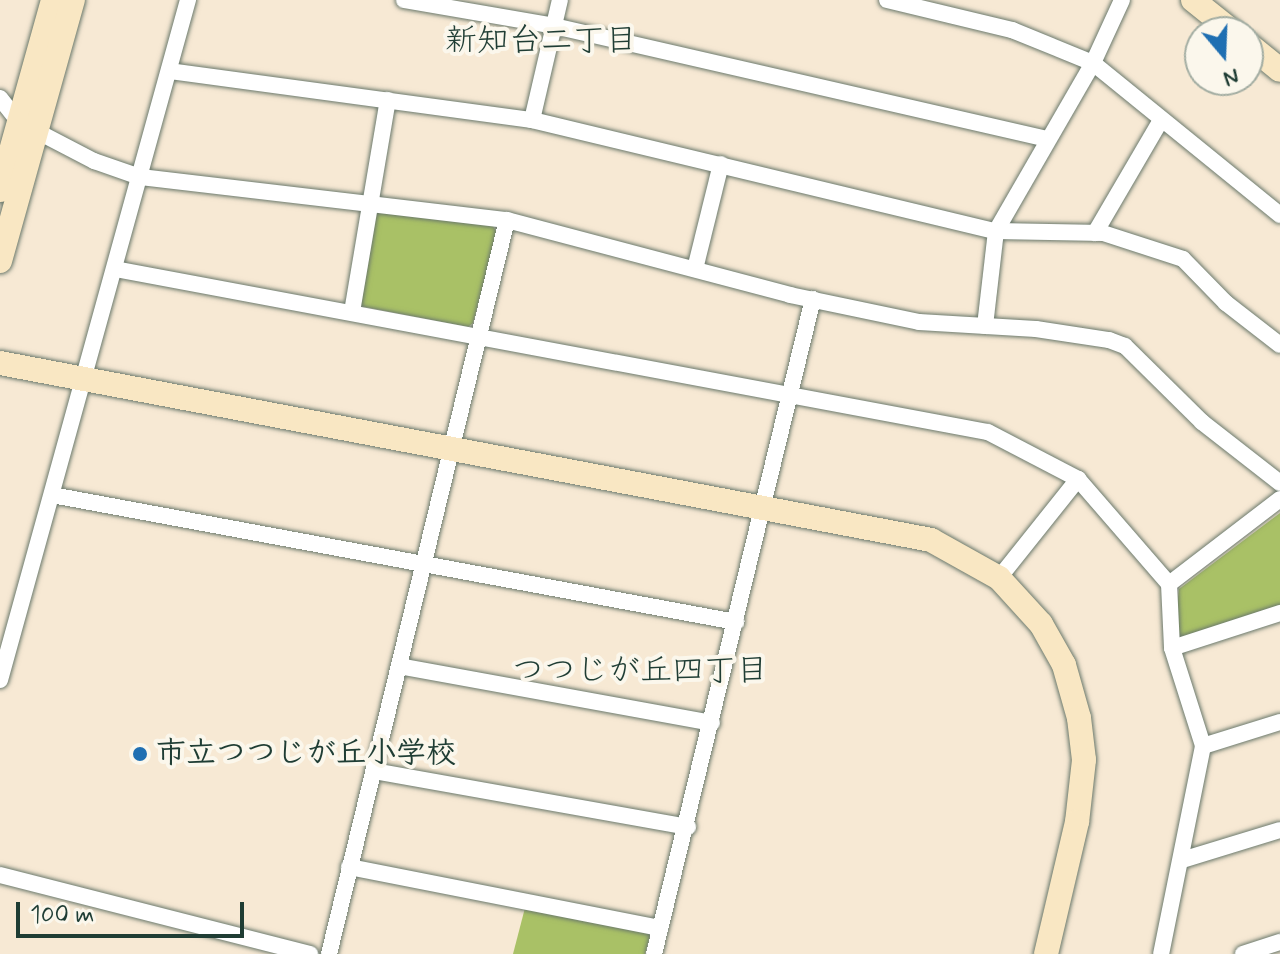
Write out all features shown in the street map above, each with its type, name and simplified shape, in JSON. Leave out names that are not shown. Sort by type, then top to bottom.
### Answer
[{"type":"street","points":[[0,261],[53,0]]},
{"type":"street","points":[[0,190],[28,126],[73,0]]},
{"type":"street","points":[[0,680],[188,0]]},
{"type":"street","points":[[404,0],[554,26],[1047,139]]},
{"type":"street","points":[[532,120],[560,0]]},
{"type":"street","points":[[887,0],[1012,30],[1093,63],[1280,215]]},
{"type":"street","points":[[985,326],[996,231],[1093,63],[1122,0]]},
{"type":"street","points":[[1193,0],[1213,16]]},
{"type":"street","points":[[1264,57],[1280,70]]},
{"type":"street","points":[[169,71],[532,120],[996,231],[1095,233],[1183,259],[1226,303],[1280,345]]},
{"type":"street","points":[[0,98],[28,126],[94,161],[140,177],[375,202],[507,220],[813,299],[919,322],[1051,331],[1125,346],[1202,422],[1280,483]]},
{"type":"street","points":[[352,312],[375,202],[388,100]]},
{"type":"street","points":[[1095,233],[1161,120]]},
{"type":"street","points":[[695,269],[721,164]]},
{"type":"street","points":[[329,954],[507,220]]},
{"type":"street","points":[[115,269],[988,432],[1078,479],[1169,584],[1172,648],[1203,746],[1161,954]]},
{"type":"street","points":[[654,954],[794,395],[813,299]]},
{"type":"street","points":[[0,363],[83,381],[767,506],[931,540],[999,578],[1041,624],[1064,665],[1079,718],[1084,760],[1077,822],[1046,954]]},
{"type":"street","points":[[999,578],[1078,479]]},
{"type":"street","points":[[52,495],[736,622]]},
{"type":"street","points":[[1169,584],[1280,499]]},
{"type":"street","points":[[1172,648],[1280,613]]},
{"type":"street","points":[[399,666],[712,723]]},
{"type":"street","points":[[1203,746],[1280,722]]},
{"type":"street","points":[[374,771],[688,827]]},
{"type":"street","points":[[1182,860],[1280,830]]},
{"type":"street","points":[[349,867],[660,928]]},
{"type":"street","points":[[0,875],[310,954]]},
{"type":"street","points":[[1243,954],[1280,942]]},
{"type":"green space","points":[[378,212],[493,226],[497,233],[473,323],[468,327],[360,306],[370,216]]},
{"type":"green space","points":[[1280,513],[1280,607],[1172,648],[1179,589]]},
{"type":"green space","points":[[526,904],[651,932],[645,954],[513,954]]},
{"type":"place","name":"市立つつじが丘小学校","points":[[140,754]]},
{"type":"district","name":"新知台二丁目","points":[[541,41]]},
{"type":"district","name":"つつじが丘四丁目","points":[[640,671]]}]
